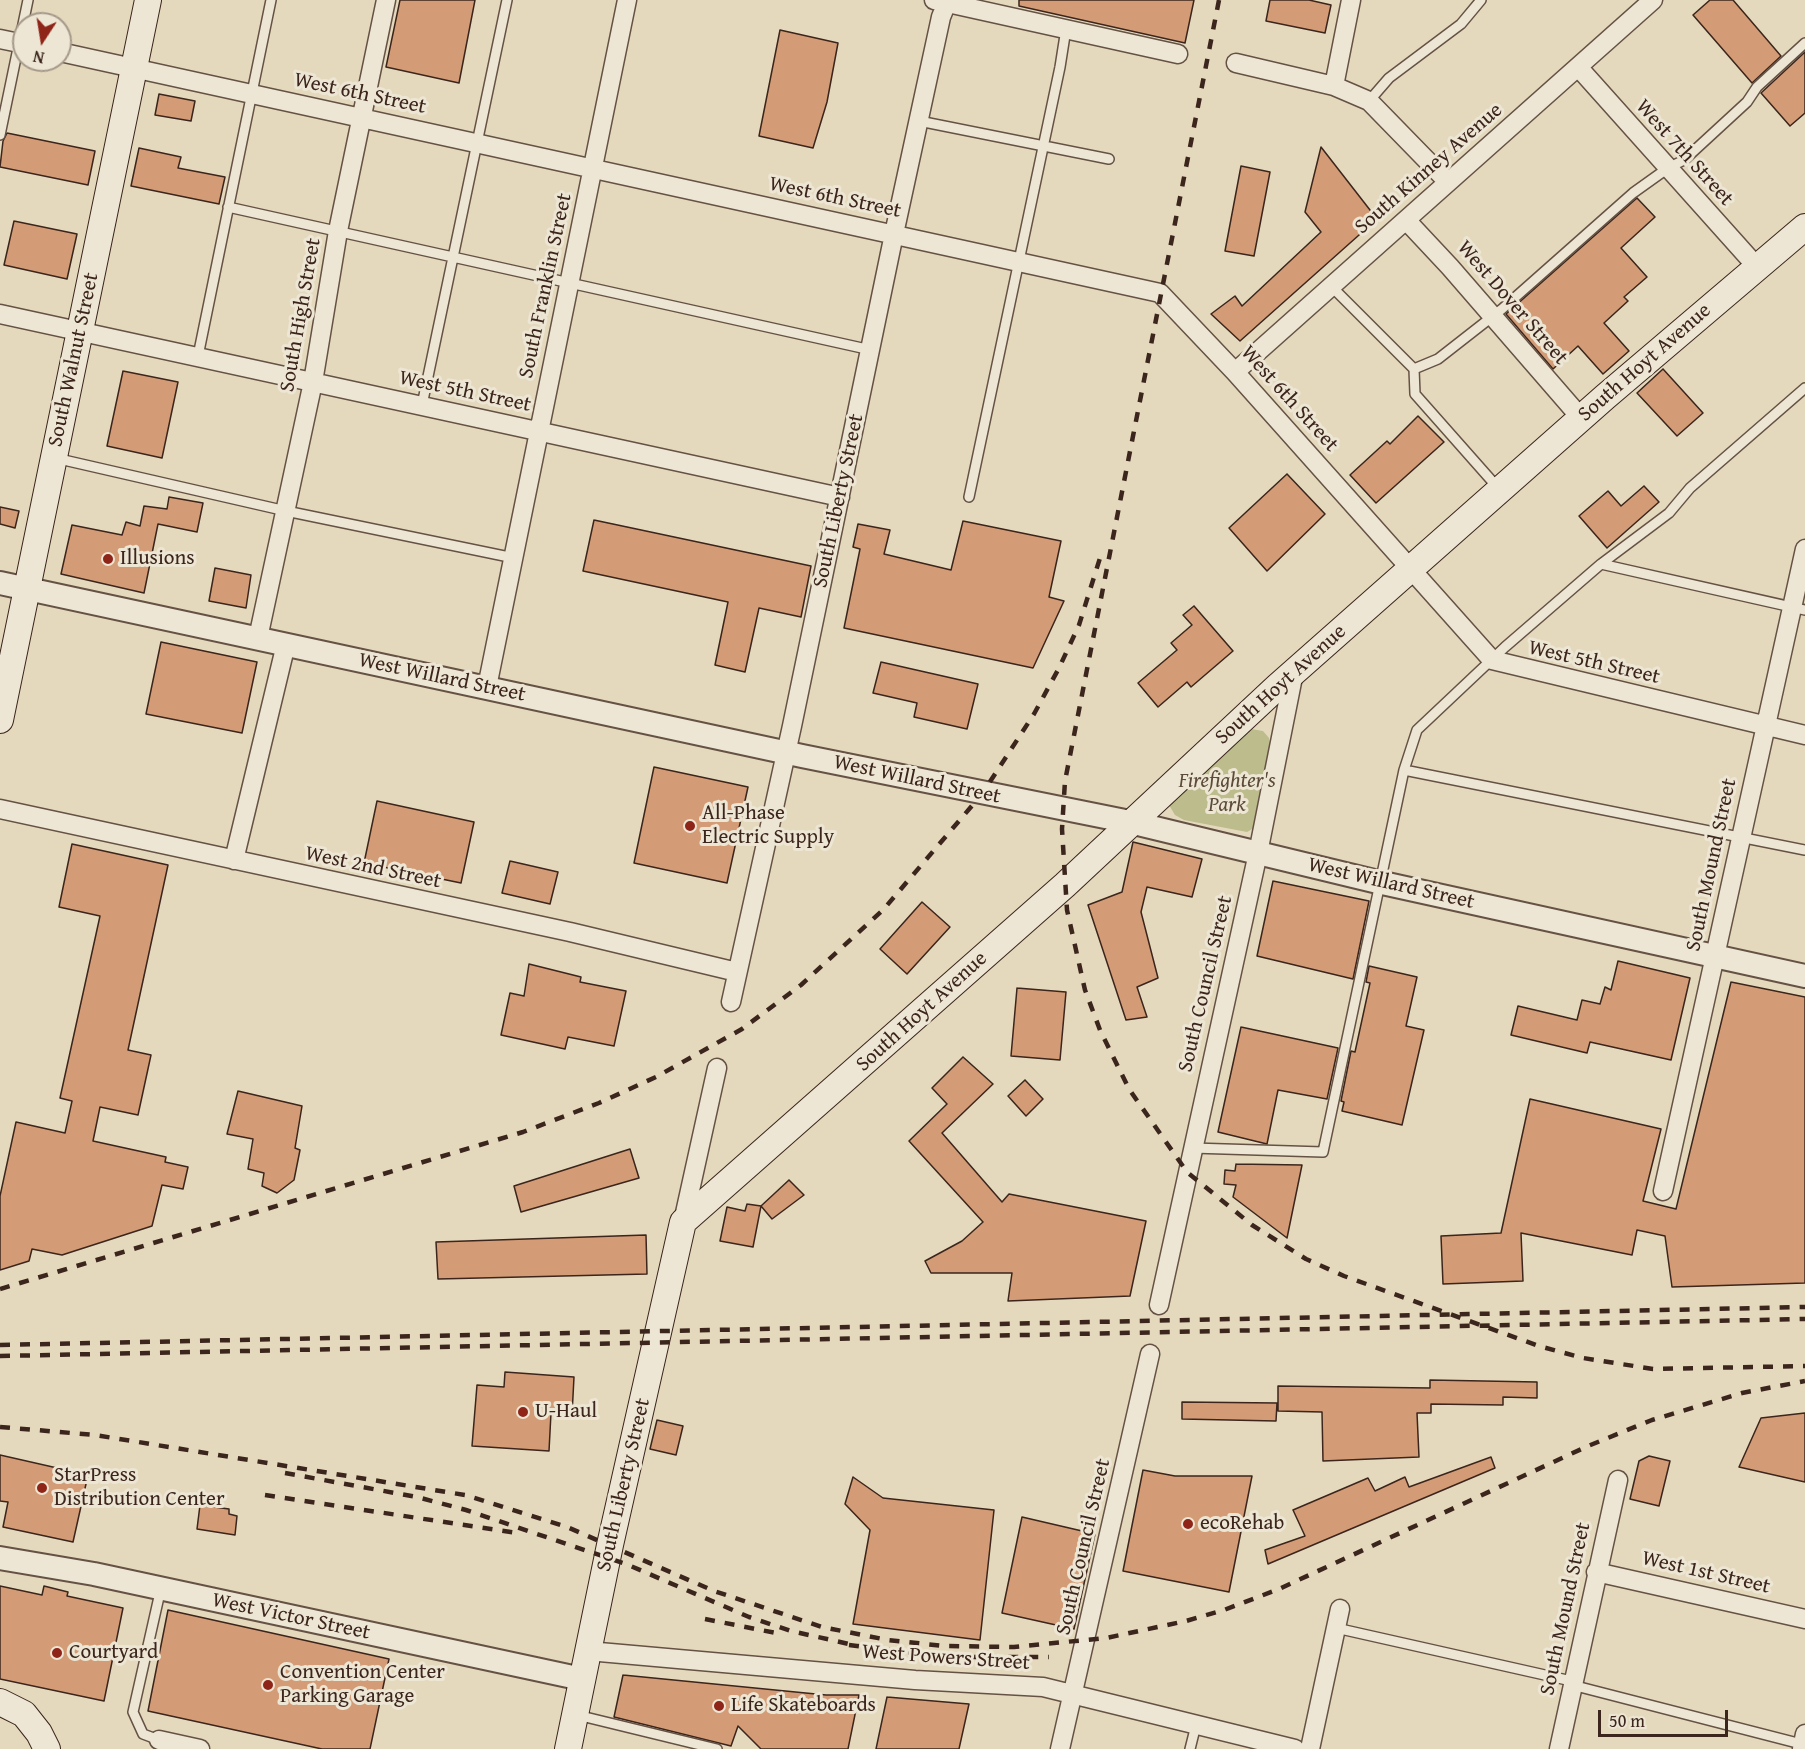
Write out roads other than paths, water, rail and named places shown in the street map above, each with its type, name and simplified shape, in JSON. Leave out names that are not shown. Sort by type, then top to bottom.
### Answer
[{"type":"main road","name":"South Walnut Street","points":[[0,720],[148,0]]},
{"type":"main road","name":"South Hoyt Avenue","points":[[683,1222],[1056,892],[1294,672],[1581,418],[1805,227]]},
{"type":"main road","name":"South Liberty Street","points":[[568,1749],[683,1222]]},
{"type":"main road","points":[[0,1702],[24,1714],[39,1733],[47,1749]]},
{"type":"street","name":"South High Street","points":[[258,638],[313,382],[338,231],[386,0]]},
{"type":"street","name":"South Franklin Street","points":[[487,687],[627,0]]},
{"type":"street","points":[[1334,86],[1352,0]]},
{"type":"street","name":"South Kinney Avenue","points":[[1235,372],[1653,0]]},
{"type":"street","points":[[943,1],[1178,54]]},
{"type":"street","name":"South Liberty Street","points":[[731,1002],[840,497],[943,1]]},
{"type":"street","name":"West 6th Street","points":[[72,55],[1160,294],[1235,372],[1410,570]]},
{"type":"street","points":[[1236,63],[1334,86],[1369,101],[1448,182]]},
{"type":"street","name":"West 7th Street","points":[[1579,68],[1757,267]]},
{"type":"street","name":"West Dover Street","points":[[1406,220],[1450,267],[1581,418]]},
{"type":"street","name":"West 5th Street","points":[[0,314],[840,497]]},
{"type":"street","name":"South Mound Street","points":[[1663,1191],[1710,975],[1717,957],[1766,726],[1798,609],[1805,549]]},
{"type":"street","points":[[1410,570],[1492,660]]},
{"type":"street","name":"West Willard Street","points":[[0,583],[785,752],[1130,822],[1378,882],[1805,976]]},
{"type":"street","points":[[234,860],[286,644]]},
{"type":"street","name":"West 5th Street","points":[[1492,660],[1805,735]]},
{"type":"street","name":"South Council Street","points":[[1159,1305],[1258,853],[1294,672]]},
{"type":"street","name":"West 2nd Street","points":[[0,809],[593,937],[737,972]]},
{"type":"street","points":[[683,1222],[717,1068]]},
{"type":"street","name":"South Council Street","points":[[1060,1749],[1149,1354]]},
{"type":"street","name":"South Mound Street","points":[[1559,1749],[1618,1480]]},
{"type":"street","name":"West Victor Street","points":[[0,1558],[161,1588],[582,1679]]},
{"type":"street","name":"West 1st Street","points":[[1596,1572],[1805,1619]]},
{"type":"street","points":[[1310,1749],[1340,1609]]},
{"type":"street","name":"West Powers Street","points":[[588,1652],[903,1679],[1043,1687],[1295,1749]]},
{"type":"street","points":[[159,1740],[200,1749]]},
{"type":"lane","points":[[198,356],[270,0]]},
{"type":"lane","points":[[422,405],[507,0]]},
{"type":"lane","points":[[1369,101],[1389,78],[1461,24],[1481,0]]},
{"type":"lane","points":[[969,496],[1066,29]]},
{"type":"lane","points":[[1414,369],[1438,359],[1491,316],[1605,216],[1668,168],[1684,160],[1747,102],[1757,87],[1805,43]]},
{"type":"lane","points":[[0,135],[14,72]]},
{"type":"lane","points":[[919,121],[1109,159]]},
{"type":"lane","points":[[228,207],[871,350]]},
{"type":"lane","points":[[1331,286],[1414,369],[1416,394],[1501,491]]},
{"type":"lane","points":[[1192,1148],[1323,1152],[1378,882],[1404,770],[1417,730],[1600,564],[1669,513],[1690,488],[1805,388]]},
{"type":"lane","points":[[53,458],[286,511],[514,558]]},
{"type":"lane","points":[[1600,564],[1798,609]]},
{"type":"lane","points":[[1404,770],[1805,850]]},
{"type":"lane","points":[[159,1740],[143,1734],[133,1712],[161,1588]]},
{"type":"lane","points":[[1336,1628],[1567,1680],[1572,1685],[1803,1743]]},
{"type":"lane","points":[[575,1714],[717,1749]]},
{"type":"lane","points":[[1190,1749],[1196,1725]]},
{"type":"railway","points":[[1219,0],[1065,781],[1062,829],[1067,910],[1085,990],[1100,1030],[1129,1089],[1187,1172],[1252,1225],[1306,1259],[1344,1276],[1539,1346],[1583,1358],[1653,1369],[1805,1366]]},
{"type":"railway","points":[[0,1289],[523,1132],[599,1103],[656,1077],[742,1029],[801,985],[883,910],[982,794],[1034,714],[1059,668],[1079,625],[1100,558]]},
{"type":"railway","points":[[0,1345],[1805,1307]]},
{"type":"railway","points":[[0,1356],[1805,1319]]},
{"type":"railway","points":[[0,1427],[95,1435],[465,1495],[567,1527],[714,1591],[822,1627],[888,1640],[944,1646],[1014,1647],[1106,1638],[1186,1621],[1224,1610],[1279,1589],[1588,1446],[1652,1420],[1742,1393],[1805,1381]]},
{"type":"railway","points":[[285,1473],[417,1497],[466,1510],[626,1564],[749,1617],[791,1631],[858,1646]]},
{"type":"railway","points":[[265,1495],[517,1533]]},
{"type":"railway","points":[[705,1619],[781,1634]]},
{"type":"railway","points":[[849,1645],[943,1657],[1049,1657]]},
{"type":"place","name":"Illusions","points":[[108,559]]},
{"type":"place","name":"All-Phase Electric Supply","points":[[690,826]]},
{"type":"place","name":"U-Haul","points":[[523,1412]]},
{"type":"place","name":"StarPress Distribution Center","points":[[42,1488]]},
{"type":"place","name":"ecoRehab","points":[[1188,1524]]},
{"type":"place","name":"Courtyard","points":[[57,1653]]},
{"type":"place","name":"Convention Center Parking Garage","points":[[268,1685]]},
{"type":"place","name":"Life Skateboards","points":[[719,1706]]},
{"type":"park label","name":"Firefighter's Park","points":[[1227,794]]}]
